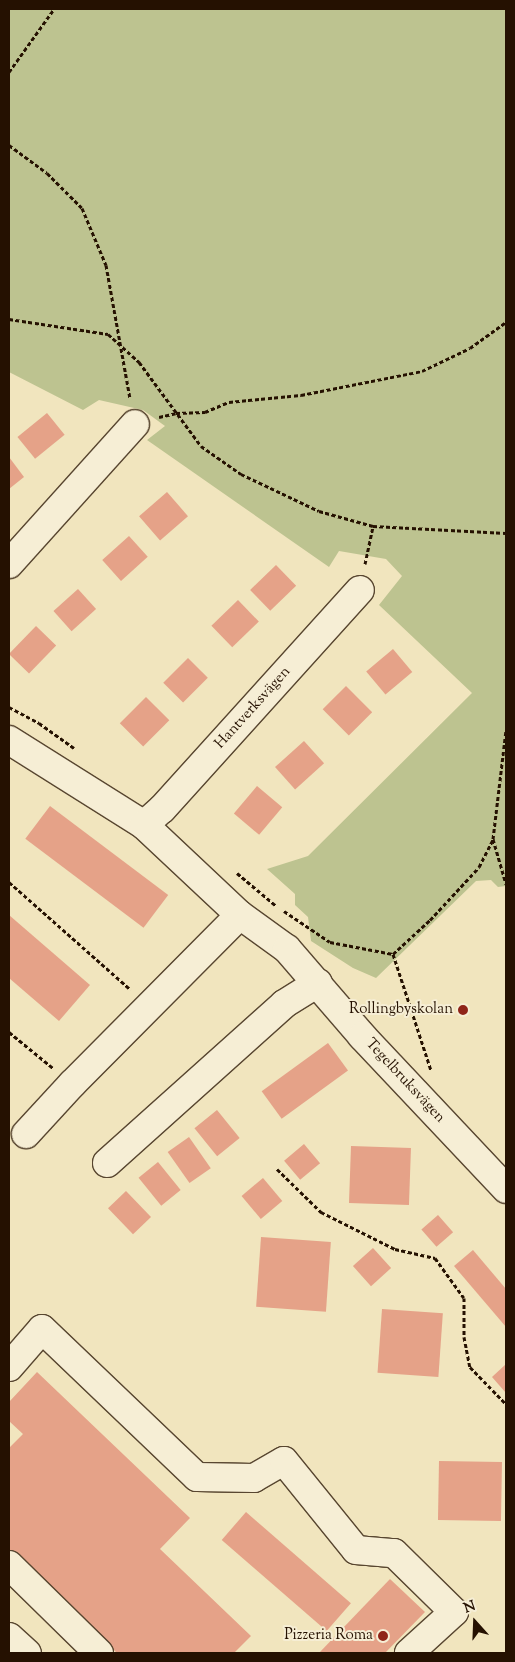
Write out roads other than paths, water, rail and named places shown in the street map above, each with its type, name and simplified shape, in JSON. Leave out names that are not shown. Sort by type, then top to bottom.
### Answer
[{"type":"street","points":[[9,564],[135,424]]},
{"type":"street","name":"Hantverksvägen","points":[[144,825],[162,809],[360,590]]},
{"type":"street","points":[[9,740],[144,825],[240,915],[72,1084],[26,1134]]},
{"type":"street","name":"Tegelbruksvägen","points":[[240,915],[286,949],[318,983],[362,1036],[506,1189]]},
{"type":"street","points":[[107,1163],[284,1004],[318,983]]},
{"type":"street","points":[[9,1367],[42,1329],[197,1477],[254,1478],[284,1461],[356,1550],[394,1553],[454,1612],[409,1653]]},
{"type":"street","points":[[9,1565],[100,1653]]},
{"type":"street","points":[[9,1637],[27,1653]]},
{"type":"place","name":"Rollingbyskolan","points":[[463,1010]]},
{"type":"place","name":"Pizzeria Roma","points":[[383,1636]]}]
